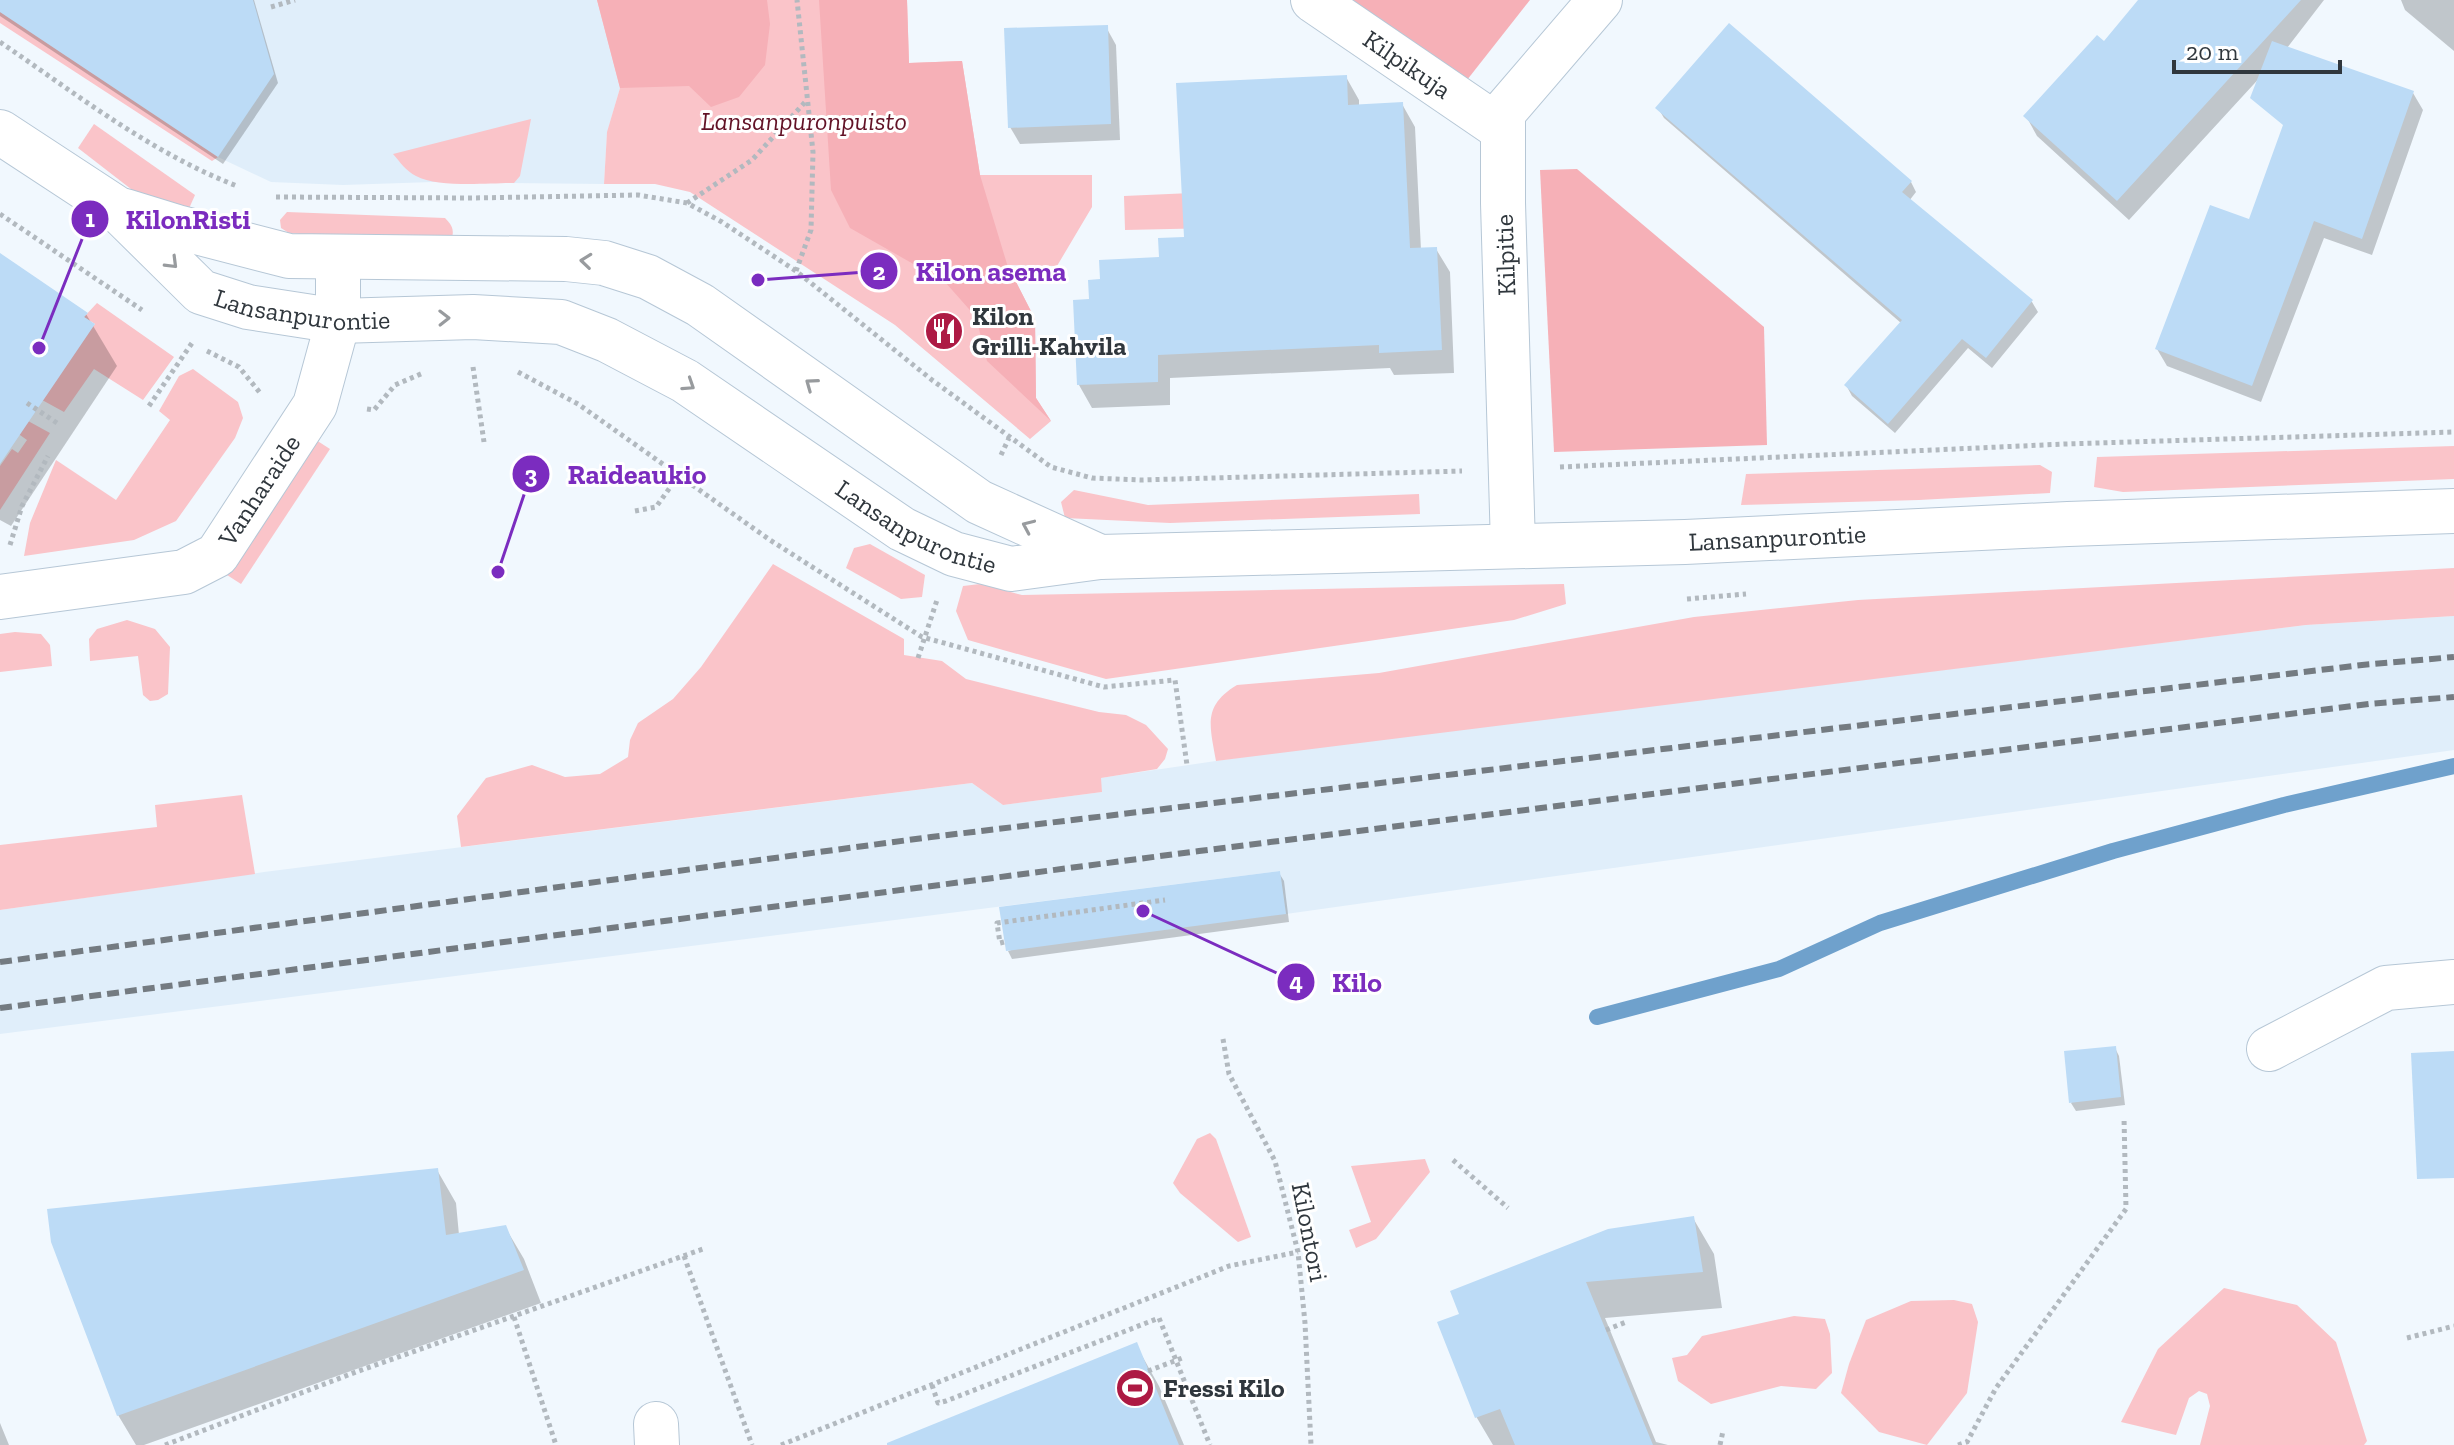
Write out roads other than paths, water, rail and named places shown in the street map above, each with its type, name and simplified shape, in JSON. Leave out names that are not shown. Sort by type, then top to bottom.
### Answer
[{"type":"street","name":"Kilpikuja","points":[[1313,0],[1502,129]]},
{"type":"street","name":"Kilpitie","points":[[1513,546],[1503,113],[1600,0]]},
{"type":"street","points":[[0,132],[116,208]]},
{"type":"street","name":"Lansanpurontie","points":[[116,208],[289,256],[566,259],[604,263],[648,277],[700,305],[979,502],[1100,557]]},
{"type":"street","name":"Lansanpurontie","points":[[116,208],[201,292],[248,307],[338,321],[473,317],[561,322],[607,340],[685,381],[902,529],[954,554],[1011,569],[1100,557],[1685,542],[2068,524],[2454,511]]},
{"type":"street","name":"Vanharaide","points":[[0,597],[184,572],[217,555],[315,405],[338,321],[338,258]]},
{"type":"street","points":[[2269,1049],[2386,988],[2454,982]]},
{"type":"waterway","points":[[1597,1017],[1779,969],[1880,923],[2113,851],[2284,805],[2454,766]]},
{"type":"railway","points":[[0,962],[931,837],[2362,665],[2454,657]]},
{"type":"railway","points":[[0,1008],[1199,851],[2369,704],[2454,697]]},
{"type":"place","name":"Kilon asema","points":[[758,280]]},
{"type":"place","name":"Kilon Grilli-Kahvila","points":[[944,331]]},
{"type":"place","name":"KilonRisti","points":[[39,348]]},
{"type":"place","name":"Raideaukio","points":[[498,572]]},
{"type":"place","name":"Kilo","points":[[1143,911]]},
{"type":"place","name":"Fressi Kilo","points":[[1135,1388]]},
{"type":"park label","name":"Lansanpuronpuisto","points":[[804,121]]}]
